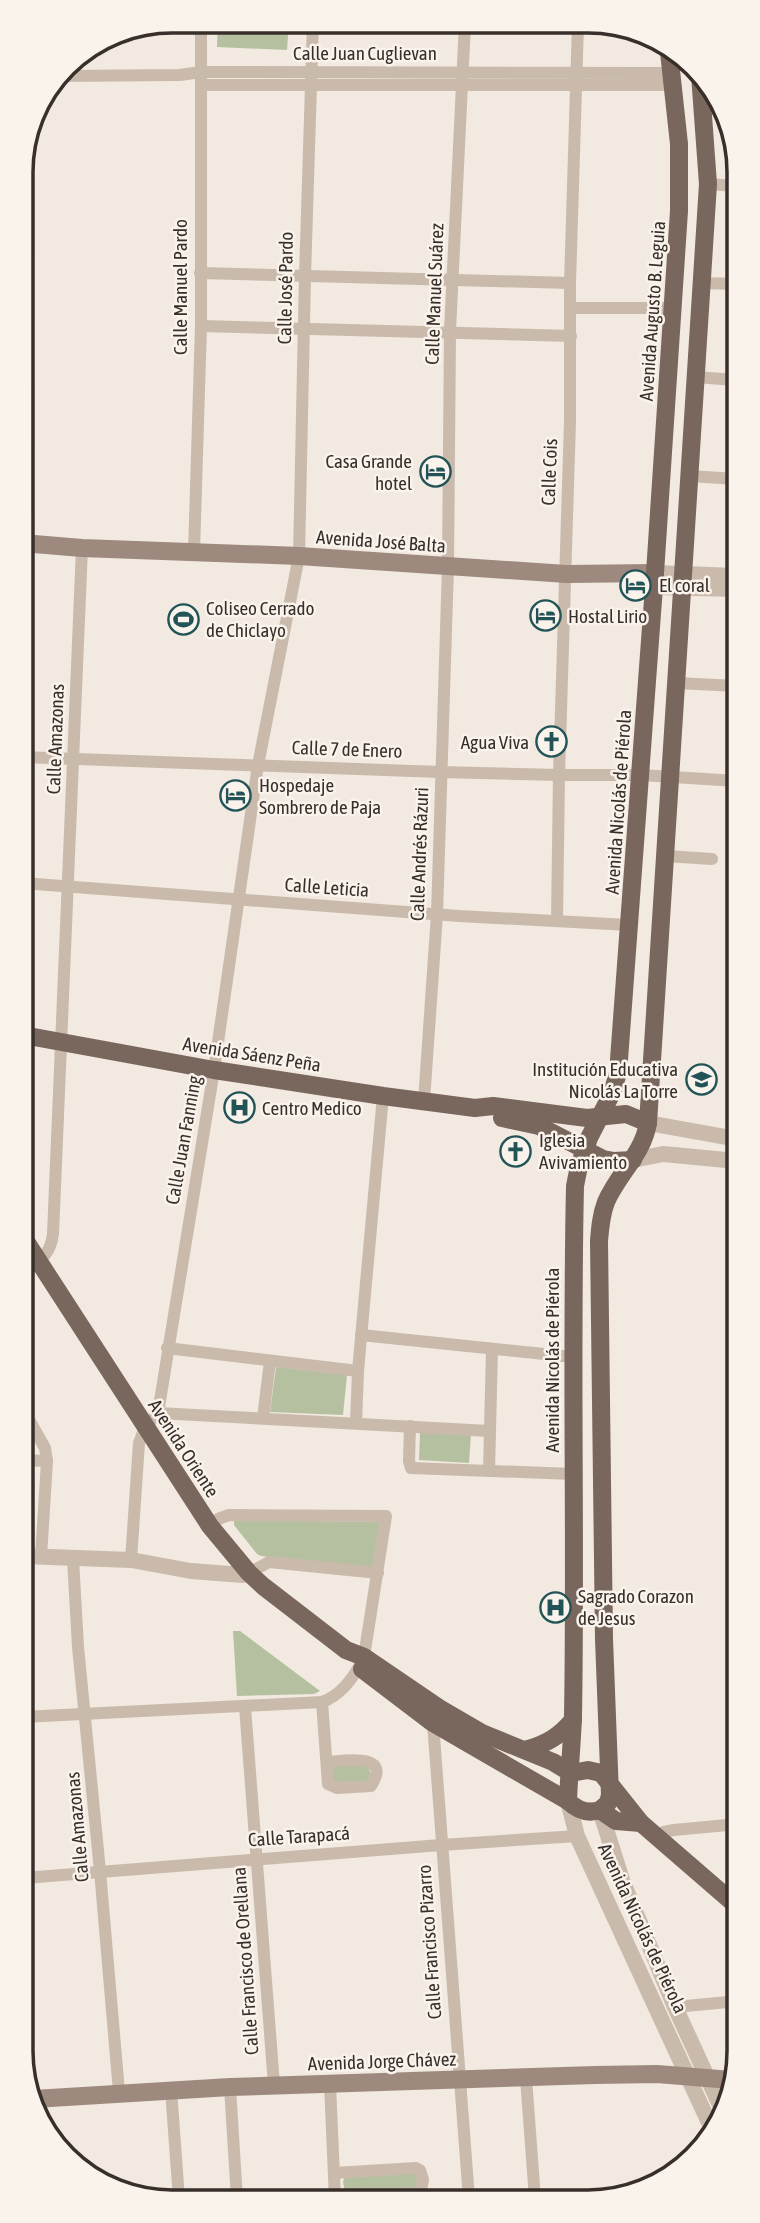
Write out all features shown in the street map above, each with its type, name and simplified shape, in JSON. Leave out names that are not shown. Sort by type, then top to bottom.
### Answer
[{"type":"main road","name":"Avenida Augusto B. Leguia","points":[[655,580],[674,308],[680,176],[671,61]]},
{"type":"main road","points":[[600,1810],[608,1803],[610,1795],[604,1639],[599,1241],[606,1203],[643,1141],[648,1123],[708,184],[704,96]]},
{"type":"main road","points":[[674,308],[699,308]]},
{"type":"main road","name":"Avenida José Balta","points":[[34,545],[299,556],[655,580]]},
{"type":"main road","name":"Avenida Nicolás de Piérola","points":[[568,1801],[573,1720],[575,1186],[589,1138],[601,1118],[618,1073],[655,580]]},
{"type":"main road","name":"Avenida Sáenz Peña","points":[[34,1037],[214,1070],[383,1097],[475,1108],[493,1106],[579,1118],[626,1114],[648,1123]]},
{"type":"main road","name":"Avenida Sáenz Peña","points":[[475,1108],[492,1116],[539,1126],[603,1159],[633,1160]]},
{"type":"main road","name":"Avenida Oriente","points":[[33,1268],[152,1420],[210,1526],[263,1586],[361,1662],[432,1723],[568,1801],[579,1810],[600,1810],[616,1821],[640,1823]]},
{"type":"main road","name":"Avenida Oriente","points":[[361,1662],[482,1733],[553,1762],[571,1773],[592,1770],[608,1779]]},
{"type":"main road","points":[[525,1750],[554,1740],[573,1720]]},
{"type":"main road","points":[[608,1779],[640,1823],[726,1897]]},
{"type":"main road","name":"Avenida Jorge Chávez","points":[[42,2098],[274,2085],[632,2074],[724,2079]]},
{"type":"street","name":"Calle Manuel Pardo","points":[[194,552],[201,326],[201,33]]},
{"type":"street","name":"Calle José Pardo","points":[[299,556],[313,33]]},
{"type":"street","name":"Calle Manuel Suárez","points":[[448,567],[450,331],[465,33]]},
{"type":"street","name":"Calle Cois","points":[[557,921],[578,33]]},
{"type":"street","name":"Calle Juan Cuglievan","points":[[72,76],[180,75],[201,72],[311,79]]},
{"type":"street","name":"Calle Juan Cuglievan","points":[[201,85],[311,79],[672,79]]},
{"type":"street","points":[[708,184],[727,185]]},
{"type":"street","points":[[200,273],[570,283]]},
{"type":"street","points":[[701,283],[727,284]]},
{"type":"street","points":[[570,308],[674,308]]},
{"type":"street","points":[[201,326],[570,336]]},
{"type":"street","points":[[695,377],[727,379]]},
{"type":"street","points":[[690,476],[727,478]]},
{"type":"street","name":"Calle Amazonas","points":[[33,1263],[51,1247],[53,1234],[82,548]]},
{"type":"street","name":"Calle Juan Fanning","points":[[131,1560],[139,1443],[152,1420],[167,1348],[214,1070],[258,765],[299,556]]},
{"type":"street","name":"Calle Andrés Rázuri","points":[[424,1101],[437,914],[448,567]]},
{"type":"street","name":"Avenida José Balta","points":[[683,581],[727,577]]},
{"type":"street","name":"Avenida José Balta","points":[[655,580],[727,587]]},
{"type":"street","points":[[676,684],[727,686]]},
{"type":"street","name":"Calle 7 de Enero","points":[[34,757],[440,772],[641,775],[727,781]]},
{"type":"street","points":[[666,856],[712,859]]},
{"type":"street","name":"Calle Leticia","points":[[34,884],[437,914],[629,925]]},
{"type":"street","points":[[356,1423],[358,1371],[383,1097]]},
{"type":"street","name":"Avenida Sáenz Peña","points":[[648,1123],[726,1137]]},
{"type":"street","name":"Avenida Sáenz Peña","points":[[633,1160],[663,1154],[726,1160]]},
{"type":"street","points":[[361,1335],[573,1357]]},
{"type":"street","points":[[167,1348],[358,1371]]},
{"type":"street","points":[[489,1471],[492,1349]]},
{"type":"street","points":[[263,1418],[270,1361]]},
{"type":"street","points":[[152,1420],[263,1418],[489,1431]]},
{"type":"street","points":[[33,1426],[42,1441],[47,1461],[41,1557]]},
{"type":"street","points":[[410,1426],[411,1468],[573,1474]]},
{"type":"street","points":[[33,1460],[47,1461]]},
{"type":"street","points":[[33,1717],[322,1702],[341,1691],[361,1662],[386,1516],[229,1515],[210,1526]]},
{"type":"street","points":[[33,1557],[131,1560],[191,1571],[243,1575],[269,1562],[378,1573]]},
{"type":"street","name":"Calle Amazonas","points":[[73,1559],[78,1647],[119,2092]]},
{"type":"street","points":[[322,1702],[327,1762]]},
{"type":"street","name":"Calle Francisco de Orellana","points":[[245,1707],[274,2085]]},
{"type":"street","name":"Calle Francisco Pizarro","points":[[432,1723],[468,2190]]},
{"type":"street","name":"Avenida Nicolás de Piérola","points":[[568,1801],[577,1836],[708,2120]]},
{"type":"street","name":"Avenida Nicolás de Piérola","points":[[600,1810],[622,1880],[718,2100]]},
{"type":"street","points":[[658,1838],[664,1832],[674,1829],[726,1825]]},
{"type":"street","name":"Calle Tarapacá","points":[[33,1877],[577,1836]]},
{"type":"street","points":[[675,2007],[726,2002]]},
{"type":"street","points":[[526,2078],[534,2190]]},
{"type":"street","points":[[330,2084],[335,2190]]},
{"type":"street","points":[[230,2087],[236,2190]]},
{"type":"street","points":[[171,2090],[178,2190]]},
{"type":"street","points":[[334,2173],[416,2168],[420,2170],[423,2180],[421,2190]]},
{"type":"green space","points":[[218,33],[288,33],[287,50],[217,47]]},
{"type":"green space","points":[[276,1367],[347,1375],[343,1415],[270,1412]]},
{"type":"green space","points":[[420,1432],[471,1434],[469,1463],[419,1460]]},
{"type":"green space","points":[[234,1520],[382,1522],[372,1570],[261,1556],[234,1525]]},
{"type":"green space","points":[[233,1631],[240,1631],[320,1691],[314,1694],[237,1696]]},
{"type":"green space","points":[[367,1764],[371,1774],[366,1783],[335,1782],[332,1779],[332,1768],[337,1765]]},
{"type":"green space","points":[[420,2174],[414,2190],[345,2190],[345,2176]]},
{"type":"place","name":"Casa Grande hotel","points":[[435,472]]},
{"type":"place","name":"El coral","points":[[636,585]]},
{"type":"place","name":"Hostal Lirio","points":[[545,616]]},
{"type":"place","name":"Coliseo Cerrado de Chiclayo","points":[[183,619]]},
{"type":"place","name":"Agua Viva","points":[[552,742]]},
{"type":"place","name":"Hospedaje Sombrero de Paja","points":[[236,796]]},
{"type":"place","name":"Institución Educativa Nicolás La Torre","points":[[701,1080]]},
{"type":"place","name":"Centro Medico","points":[[239,1108]]},
{"type":"place","name":"Iglesia Avivamiento","points":[[516,1151]]},
{"type":"place","name":"Sagrado Corazon de Jesus","points":[[555,1607]]}]
